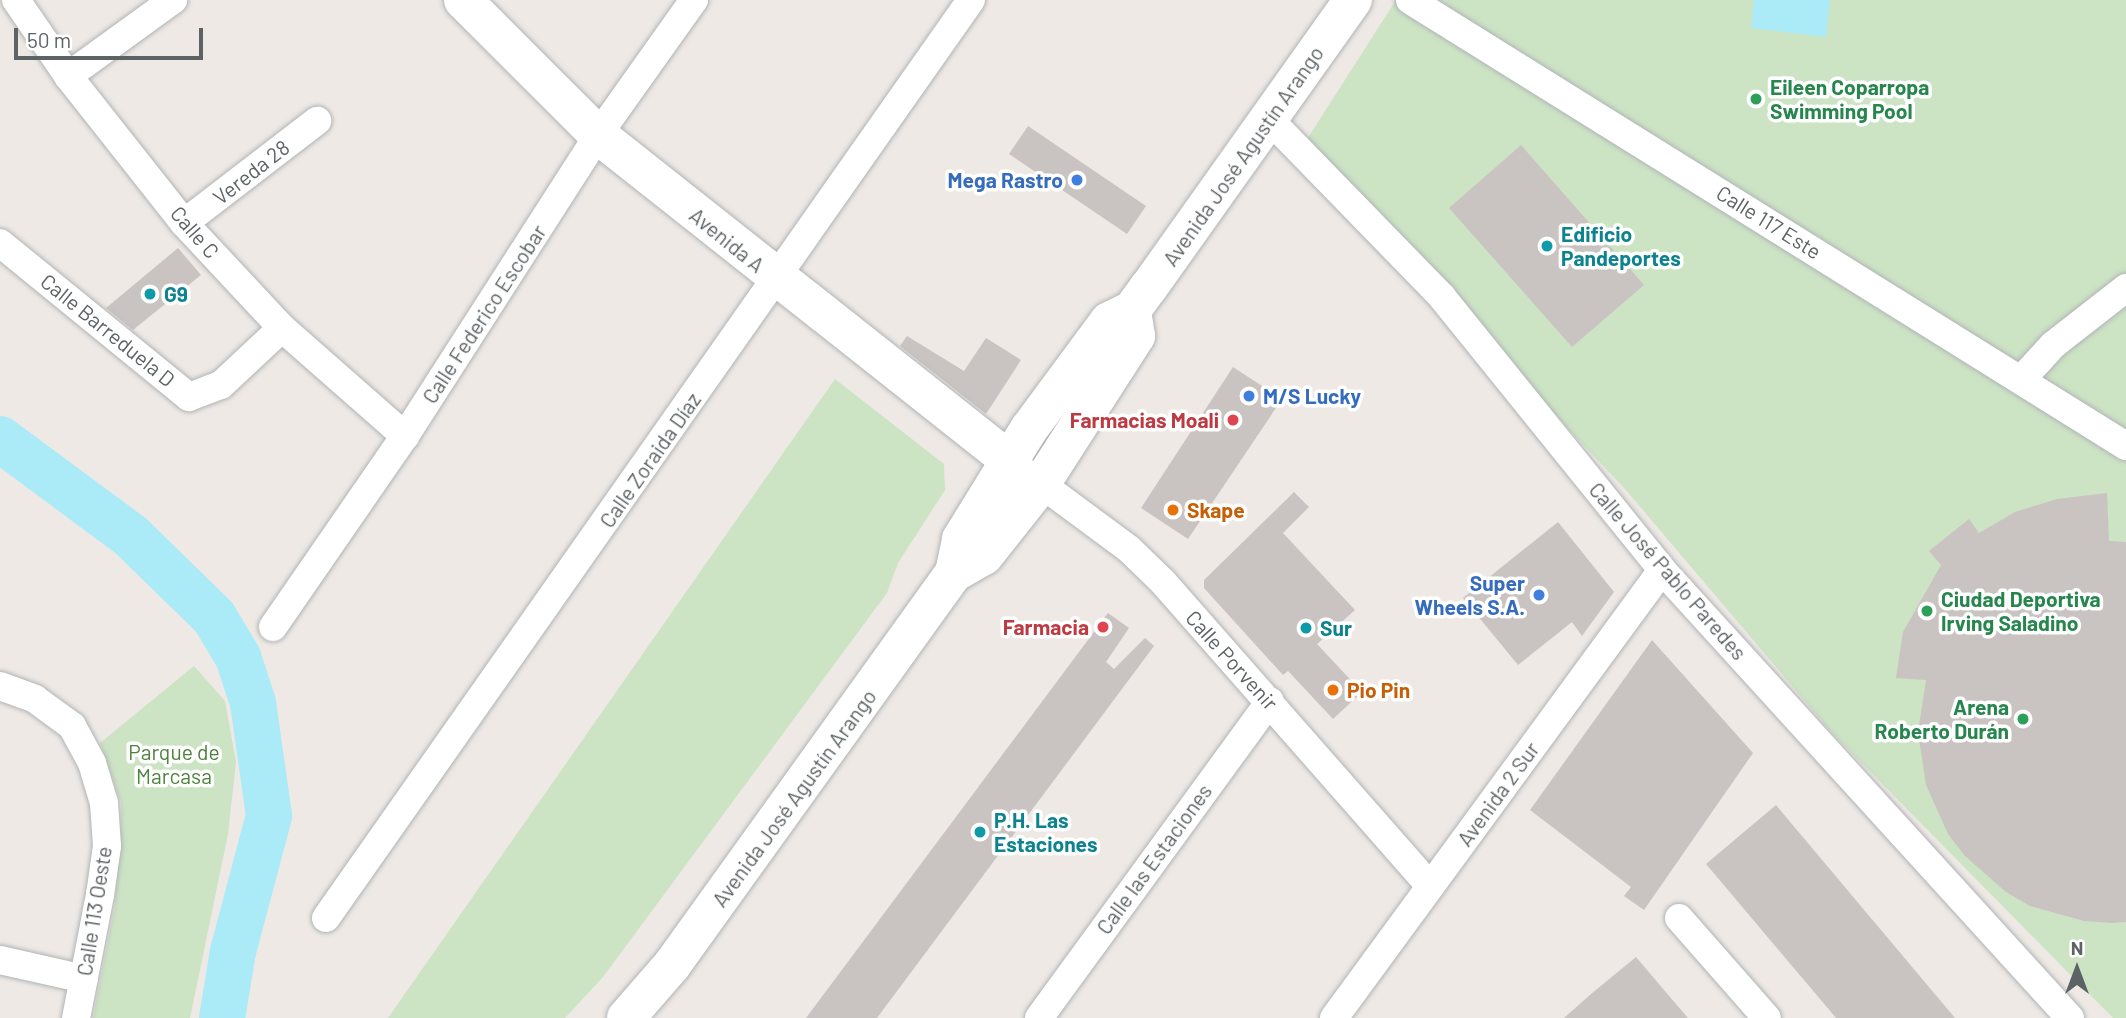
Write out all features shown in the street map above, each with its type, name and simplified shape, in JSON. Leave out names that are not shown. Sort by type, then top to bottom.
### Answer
[{"type":"main road","name":"Avenida A","points":[[463,0],[598,135],[777,280],[1009,460]]},
{"type":"main road","name":"Avenida José Agustín Arango","points":[[626,1018],[672,965],[954,573],[961,539],[1009,460],[1109,321],[1132,310],[1353,0]]},
{"type":"main road","name":"Avenida José Agustín Arango","points":[[954,573],[984,556],[1041,484],[1136,336],[1132,310]]},
{"type":"street","name":"Calle C","points":[[16,0],[68,76],[184,223],[282,328],[405,436]]},
{"type":"street","points":[[68,76],[173,0]]},
{"type":"street","name":"Calle Federico Escobar","points":[[272,627],[405,436],[598,135],[694,0]]},
{"type":"street","name":"Calle Zoraida Díaz","points":[[326,918],[777,280],[971,0]]},
{"type":"street","name":"Calle 117 Este","points":[[1410,0],[2126,446]]},
{"type":"street","name":"Calle José Pablo Paredes","points":[[1270,120],[1442,297],[1662,570],[2070,1018]]},
{"type":"street","name":"Vereda 28","points":[[184,223],[317,121]]},
{"type":"street","name":"Calle Barreduela D","points":[[0,243],[189,397],[221,385],[282,328]]},
{"type":"street","points":[[2022,379],[2053,345],[2126,288]]},
{"type":"street","name":"Calle Porvenir","points":[[1009,460],[1137,557],[1269,701],[1430,886]]},
{"type":"street","name":"Avenida 2 Sur","points":[[1334,1018],[1662,570]]},
{"type":"street","name":"Calle 113 Oeste","points":[[0,686],[35,699],[72,726],[92,763],[104,803],[107,846],[76,1018]]},
{"type":"street","name":"Calle las Estaciones","points":[[1039,1018],[1269,701]]},
{"type":"street","points":[[1679,918],[1767,1018]]},
{"type":"street","points":[[0,960],[84,979]]},
{"type":"green space","name":"Ciudad Deportiva Irving Saladino","points":[[1396,0],[2126,0],[2126,1018],[2113,1018],[1831,732],[1625,489],[1302,147]]},
{"type":"green space","points":[[835,379],[944,464],[945,490],[898,563],[887,593],[603,977],[565,1018],[388,1018]]},
{"type":"green space","name":"Parque de Marcasa","points":[[194,666],[225,701],[236,762],[228,834],[190,1018],[93,1018],[115,905],[121,829],[121,802],[100,743]]},
{"type":"water","points":[[1754,0],[1830,0],[1826,37],[1751,28]]},
{"type":"building","name":"Mega Rastro","points":[[1028,126],[1146,206],[1127,234],[1009,154]]},
{"type":"building","name":"Edificio Pandeportes","points":[[1521,145],[1644,285],[1572,347],[1449,208]]},
{"type":"building","name":"G9","points":[[178,248],[201,275],[133,330],[106,308]]},
{"type":"building","points":[[907,336],[964,371],[986,338],[1021,360],[986,414],[900,346]]},
{"type":"building","points":[[1233,367],[1282,399],[1188,539],[1141,508]]},
{"type":"building","points":[[1294,492],[1309,507],[1283,533],[1355,610],[1317,644],[1362,692],[1333,719],[1288,671],[1283,675],[1204,588],[1204,580]]},
{"type":"building","name":"Arena Roberto Durán","points":[[2107,493],[2109,541],[2126,542],[2126,922],[2112,923],[2084,921],[2030,906],[2006,892],[1965,856],[1948,834],[1926,785],[1918,732],[1926,680],[1896,678],[1903,632],[1941,565],[1929,551],[1969,519],[1979,533],[2015,512],[2057,499]]},
{"type":"building","name":"Super Wheels S.A.","points":[[1558,522],[1614,592],[1582,636],[1572,622],[1518,665],[1463,598]]},
{"type":"building","name":"P.H. Las Estaciones","points":[[1108,613],[1129,628],[1106,662],[1114,669],[1145,638],[1154,646],[877,1018],[806,1018]]},
{"type":"building","points":[[1652,640],[1753,753],[1644,910],[1624,896],[1631,887],[1530,810]]},
{"type":"building","points":[[1776,805],[1955,1018],[1836,1018],[1706,864]]},
{"type":"building","points":[[1636,957],[1688,1018],[1564,1018],[1591,994]]},
{"type":"waterway","points":[[0,439],[131,536],[214,617],[238,657],[253,703],[269,816],[233,951],[222,1018]]},
{"type":"place","name":"Eileen Coparropa Swimming Pool","points":[[1756,99]]},
{"type":"place","name":"Mega Rastro","points":[[1077,180]]},
{"type":"place","name":"Edificio Pandeportes","points":[[1547,246]]},
{"type":"place","name":"G9","points":[[150,294]]},
{"type":"place","name":"M/S Lucky","points":[[1249,396]]},
{"type":"place","name":"Farmacias Moali","points":[[1233,420]]},
{"type":"place","name":"Skape","points":[[1173,510]]},
{"type":"place","name":"Super Wheels S.A.","points":[[1539,595]]},
{"type":"place","name":"Ciudad Deportiva Irving Saladino","points":[[1927,611]]},
{"type":"place","name":"Farmacia","points":[[1103,627]]},
{"type":"place","name":"Sur","points":[[1306,628]]},
{"type":"place","name":"Pio Pin","points":[[1333,690]]},
{"type":"place","name":"Arena Roberto Durán","points":[[2023,719]]},
{"type":"place","name":"P.H. Las Estaciones","points":[[980,832]]}]
